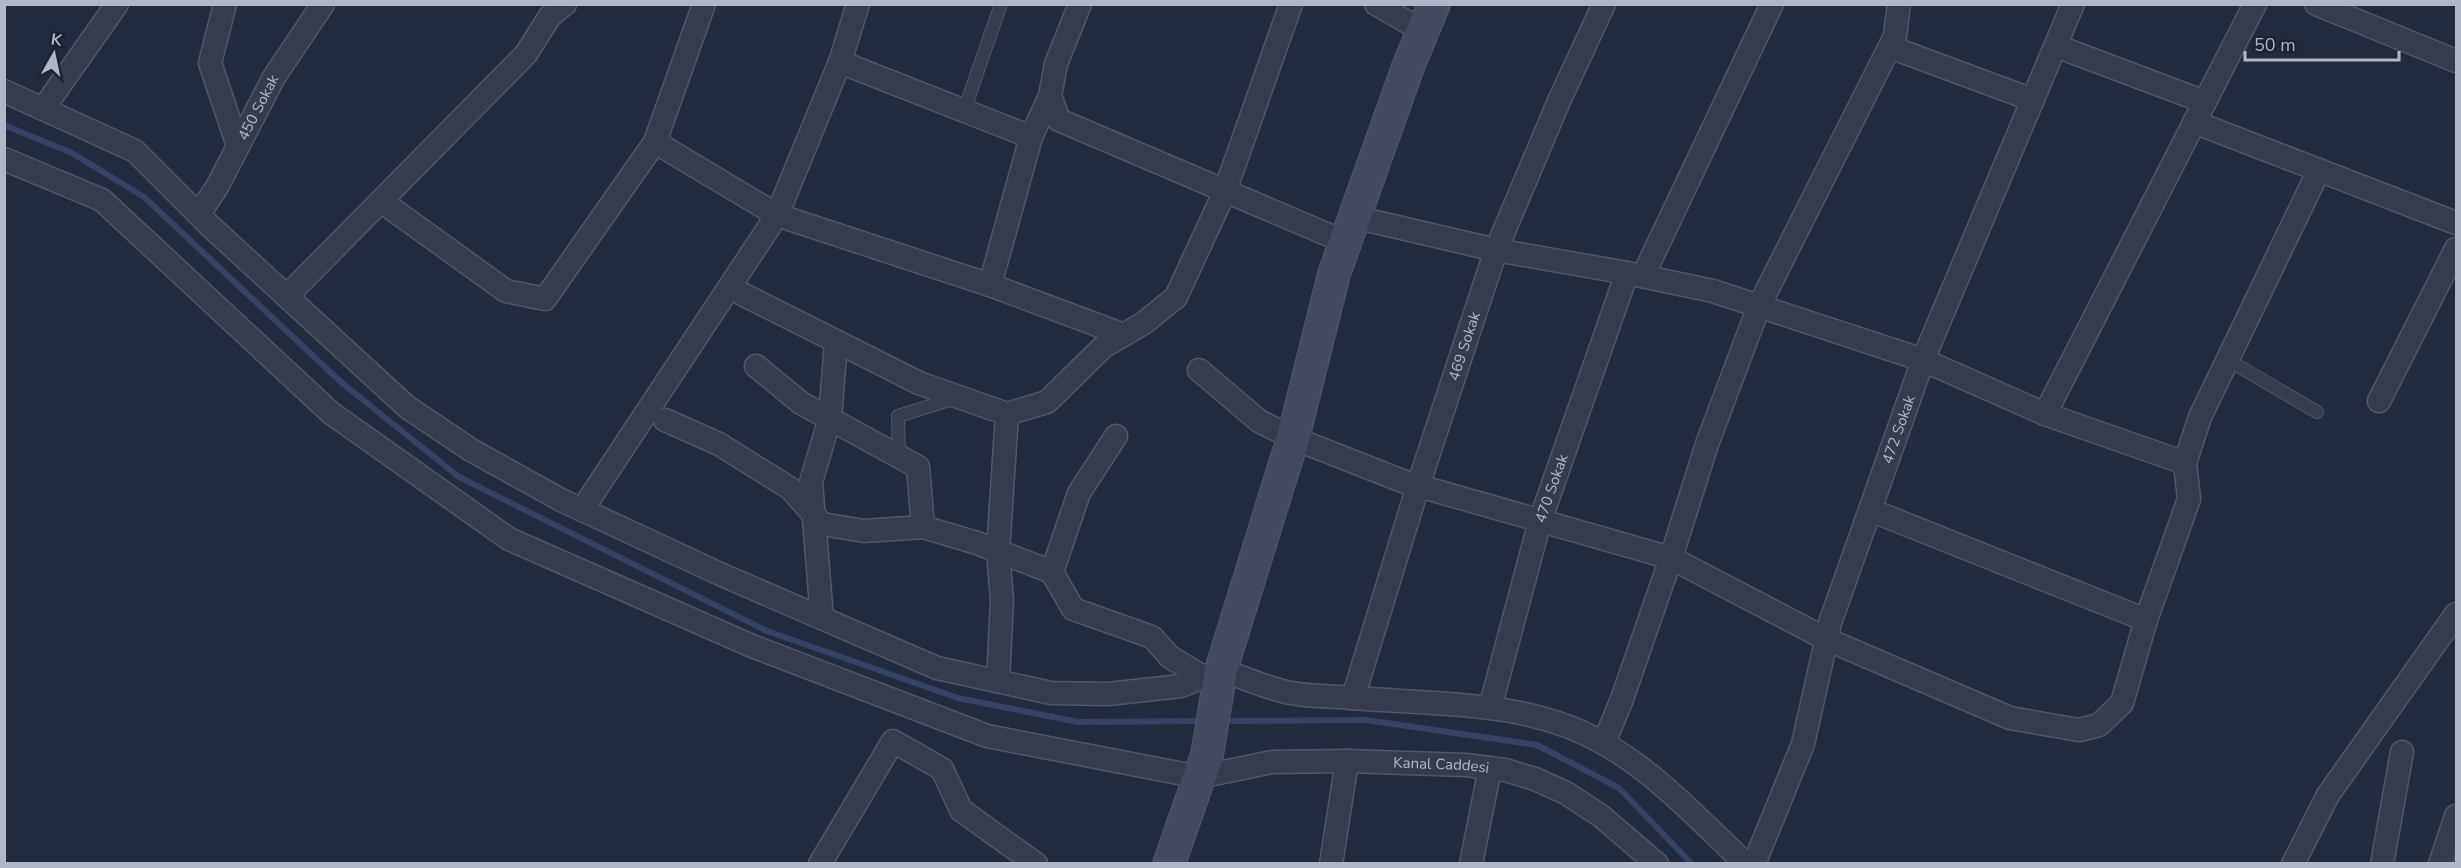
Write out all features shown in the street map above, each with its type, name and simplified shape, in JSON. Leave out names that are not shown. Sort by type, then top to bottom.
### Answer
[{"type":"main road","points":[[1169,864],[1203,766],[1214,679],[1293,438],[1334,274],[1408,67],[1429,18]]},
{"type":"street","points":[[43,108],[117,4]]},
{"type":"street","points":[[225,4],[210,63],[238,147]]},
{"type":"street","name":"450 Sokak","points":[[199,214],[218,187],[274,77],[323,4]]},
{"type":"street","points":[[287,296],[526,54],[550,16],[565,4]]},
{"type":"street","points":[[381,201],[506,291],[545,299],[655,142],[704,4]]},
{"type":"street","points":[[582,510],[777,215],[840,62],[858,4]]},
{"type":"street","points":[[990,285],[1031,137],[1050,96],[1056,64],[1080,4]]},
{"type":"street","points":[[742,294],[919,383],[959,398],[1007,414],[1047,402],[1103,347],[1144,323],[1176,297],[1225,191],[1291,4]]},
{"type":"street","name":"469 Sokak","points":[[1353,699],[1418,486],[1496,250],[1559,101],[1604,4]]},
{"type":"street","name":"470 Sokak","points":[[1490,708],[1540,521],[1635,275],[1772,4]]},
{"type":"street","points":[[1604,743],[1622,699],[1671,558],[1707,444],[1759,306],[1895,36],[1899,4]]},
{"type":"street","name":"472 Sokak","points":[[1754,864],[1803,744],[1830,622],[1923,360],[2073,4]]},
{"type":"street","points":[[2045,414],[2255,4]]},
{"type":"street","points":[[2316,4],[2457,60]]},
{"type":"street","points":[[1381,6],[1429,18]]},
{"type":"street","points":[[1890,46],[2033,99]]},
{"type":"street","points":[[2056,46],[2319,170],[2457,223]]},
{"type":"street","points":[[840,62],[1031,137]]},
{"type":"street","points":[[4,91],[135,151],[199,214],[407,407],[471,450],[582,510],[937,668],[1050,693],[1108,694],[1181,686],[1214,679]]},
{"type":"street","points":[[1050,96],[1059,120],[1225,191],[1349,230],[1496,250],[1713,291],[1923,360],[2045,414],[2185,463]]},
{"type":"street","points":[[655,142],[777,215],[990,285],[1124,335]]},
{"type":"street","points":[[4,159],[102,200],[331,413],[509,539],[752,646],[987,736],[1203,766]]},
{"type":"street","points":[[1199,370],[1259,421],[1293,438],[1418,486],[1671,558],[1826,639],[2010,718],[2079,730],[2099,725],[2122,703],[2146,620],[2189,499],[2185,463],[2200,417],[2319,170]]},
{"type":"street","points":[[2379,401],[2457,249]]},
{"type":"street","points":[[822,618],[811,482],[830,418],[836,342]]},
{"type":"street","points":[[756,366],[801,403],[918,467],[923,527]]},
{"type":"street","points":[[998,681],[1002,600],[998,551],[1007,414]]},
{"type":"street","points":[[665,420],[719,444],[791,489],[822,524],[864,531],[923,527],[998,551],[1052,572],[1073,609],[1152,637],[1170,657],[1214,679],[1287,693],[1490,708],[1533,715],[1572,728],[1604,743],[1634,763],[1672,794],[1746,864]]},
{"type":"street","points":[[1052,572],[1079,493],[1116,436]]},
{"type":"street","points":[[1870,510],[2146,620]]},
{"type":"street","points":[[2293,864],[2328,795],[2457,614]]},
{"type":"street","points":[[824,862],[893,741],[942,769],[961,810],[1036,864]]},
{"type":"street","points":[[2382,864],[2402,752]]},
{"type":"street","points":[[1330,864],[1347,761]]},
{"type":"street","name":"Kanal Caddesi","points":[[1203,766],[1347,761],[1490,768],[1535,778],[1566,792],[1601,816],[1657,864]]},
{"type":"street","points":[[1472,864],[1490,768]]},
{"type":"street","points":[[2440,864],[2456,816]]},
{"type":"lane","points":[[964,111],[1001,4]]},
{"type":"lane","points":[[2228,360],[2317,412]]},
{"type":"lane","points":[[898,456],[898,416],[959,398]]},
{"type":"waterway","points":[[4,125],[72,153],[144,197],[342,383],[459,477],[767,631],[958,698],[1078,722],[1203,721]]},
{"type":"waterway","points":[[1222,721],[1366,720],[1537,745],[1619,788],[1692,864]]}]
